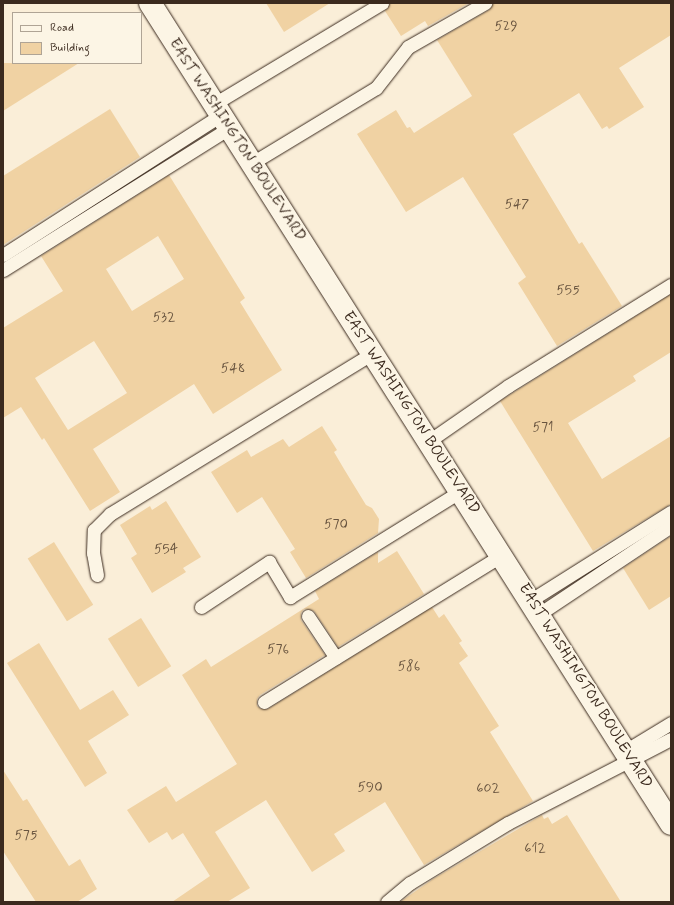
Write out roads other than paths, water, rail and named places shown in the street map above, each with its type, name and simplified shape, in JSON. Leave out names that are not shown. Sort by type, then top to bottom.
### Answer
[{"type":"main road","name":"EAST WASHINGTON BOULEVARD","points":[[150,3],[535,607],[671,824]]},
{"type":"lane","points":[[3,270],[382,3]]},
{"type":"lane","points":[[252,163],[376,88],[408,47],[485,3]]},
{"type":"lane","points":[[3,255],[222,116]]},
{"type":"lane","points":[[429,441],[508,386],[671,285]]},
{"type":"lane","points":[[97,575],[93,553],[94,530],[110,514],[373,353]]},
{"type":"lane","points":[[201,607],[270,562],[290,597],[461,491]]},
{"type":"lane","points":[[535,607],[671,512]]},
{"type":"lane","points":[[535,607],[671,526]]},
{"type":"lane","points":[[264,702],[502,555]]},
{"type":"lane","points":[[308,616],[336,658]]},
{"type":"lane","points":[[387,902],[410,883],[508,823],[628,755],[671,723]]},
{"type":"lane","points":[[628,755],[671,739]]}]
